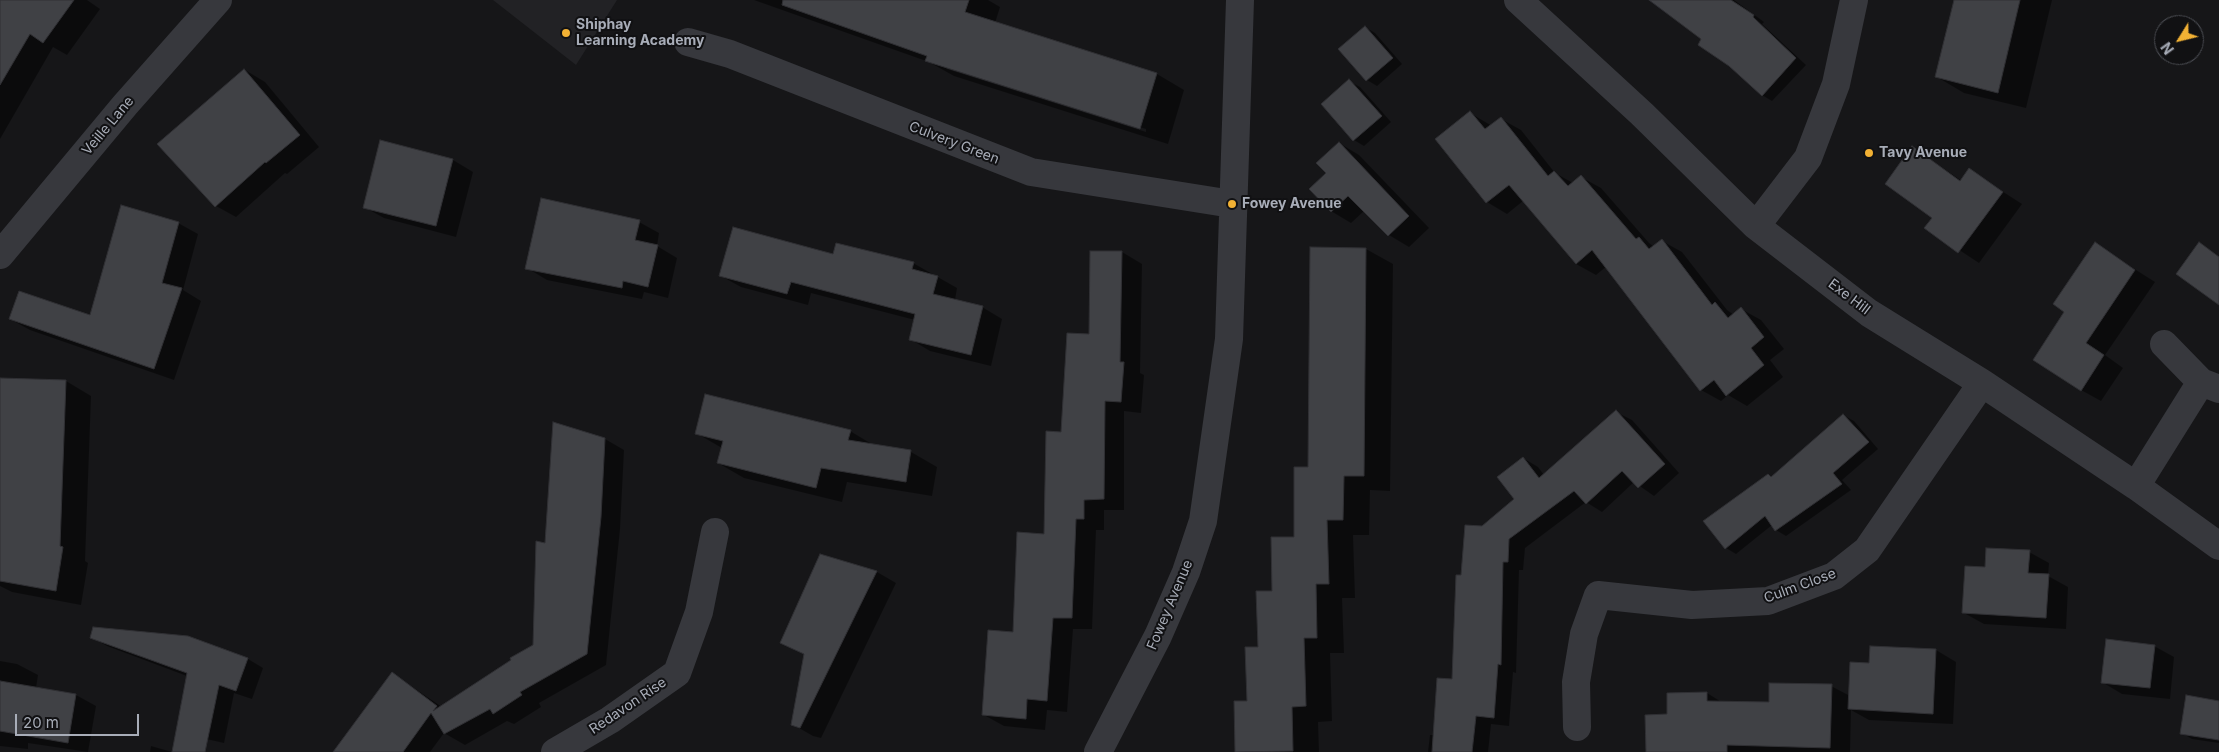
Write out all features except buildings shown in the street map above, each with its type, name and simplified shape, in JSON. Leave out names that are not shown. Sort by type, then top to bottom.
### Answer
[{"type":"street","name":"Veille Lane","points":[[0,255],[125,105],[218,0]]},
{"type":"street","name":"Fowey Avenue","points":[[1098,752],[1120,714],[1158,636],[1186,572],[1203,521],[1229,339],[1240,0]]},
{"type":"street","name":"Exe Hill","points":[[1518,0],[1642,114],[1756,226],[1869,313],[1982,383],[2136,486],[2219,546]]},
{"type":"street","points":[[1756,226],[1808,158],[1836,84],[1854,0]]},
{"type":"street","name":"Culvery Green","points":[[688,42],[730,54],[1031,172],[1232,204]]},
{"type":"street","points":[[2136,486],[2210,385],[2164,344]]},
{"type":"street","name":"Culm Close","points":[[1578,727],[1576,682],[1584,634],[1598,595],[1692,605],[1768,601],[1834,576],[1867,550],[1982,383]]},
{"type":"street","name":"Redavon Rise","points":[[555,752],[610,720],[677,673],[699,612],[715,532]]},
{"type":"shaded area","name":"Shiphay Learning Academy","points":[[493,0],[617,0],[576,65]]},
{"type":"place","name":"Shiphay Learning Academy","points":[[566,33]]},
{"type":"place","name":"Tavy Avenue","points":[[1869,153]]},
{"type":"place","name":"Fowey Avenue","points":[[1232,204]]}]
